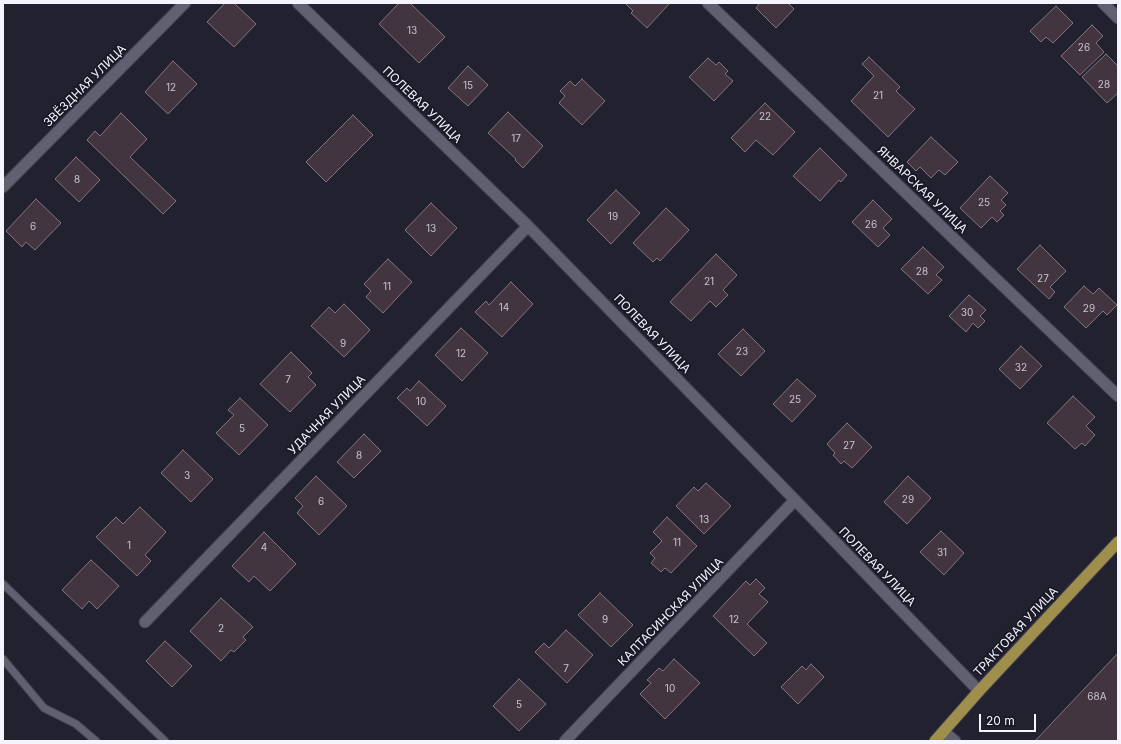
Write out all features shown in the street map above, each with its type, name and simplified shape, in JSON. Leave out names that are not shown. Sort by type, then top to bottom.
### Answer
[{"type":"main road","name":"ТРАКТОВАЯ УЛИЦА","points":[[935,741],[979,691],[1118,542]]},
{"type":"street","name":"ЗВЁЗДНАЯ УЛИЦА","points":[[3,187],[185,3]]},
{"type":"street","name":"ПОЛЕВАЯ УЛИЦА","points":[[298,3],[528,226],[979,691]]},
{"type":"street","name":"ЯНВАРСКАЯ УЛИЦА","points":[[708,3],[1118,396]]},
{"type":"street","points":[[1103,3],[1118,18]]},
{"type":"street","name":"УДАЧНАЯ УЛИЦА","points":[[146,622],[528,226]]},
{"type":"street","name":"КАЛТАСИНСКАЯ УЛИЦА","points":[[565,741],[795,500]]},
{"type":"street","points":[[944,732],[955,741]]},
{"type":"lane","points":[[3,584],[165,741]]},
{"type":"lane","points":[[3,659],[44,708],[76,724],[96,741]]},
{"type":"building","points":[[225,3],[234,3],[256,24],[234,47],[207,22]]},
{"type":"building","points":[[399,3],[410,3],[445,37],[419,63],[379,24]]},
{"type":"building","points":[[625,3],[669,4],[647,28],[631,13],[633,11]]},
{"type":"building","points":[[760,3],[788,3],[794,9],[776,28],[756,8]]},
{"type":"building","points":[[1056,6],[1073,23],[1053,43],[1046,37],[1041,42],[1030,31]]},
{"type":"building","points":[[1092,25],[1103,36],[1096,43],[1104,52],[1080,75],[1061,56]]},
{"type":"building","points":[[1106,54],[1118,66],[1118,93],[1107,103],[1082,77]]},
{"type":"building","points":[[869,57],[900,87],[896,91],[915,109],[888,137],[851,101],[874,76],[862,64]]},
{"type":"building","points":[[708,58],[716,65],[719,62],[728,71],[725,74],[733,81],[714,101],[689,77]]},
{"type":"building","points":[[173,61],[197,84],[168,114],[145,92]]},
{"type":"building","points":[[468,66],[488,85],[468,106],[448,88]]},
{"type":"building","points":[[582,79],[605,101],[582,125],[559,103],[565,96],[560,91],[570,81],[575,86]]},
{"type":"building","points":[[765,103],[795,132],[773,155],[756,140],[745,152],[731,138]]},
{"type":"building","points":[[508,112],[543,146],[523,168],[515,160],[516,159],[488,133]]},
{"type":"building","points":[[121,113],[147,139],[130,157],[176,201],[163,214],[87,140],[95,131],[100,136]]},
{"type":"building","points":[[353,115],[373,135],[326,182],[306,162]]},
{"type":"building","points":[[931,137],[958,162],[945,175],[939,170],[931,178],[920,167],[916,171],[907,162]]},
{"type":"building","points":[[820,148],[847,175],[841,182],[839,180],[820,201],[793,176]]},
{"type":"building","points":[[76,157],[100,180],[79,202],[55,179]]},
{"type":"building","points":[[990,176],[1008,193],[1001,200],[1006,205],[1000,211],[1004,215],[997,222],[992,217],[981,228],[960,208]]},
{"type":"building","points":[[616,190],[640,213],[611,244],[587,220]]},
{"type":"building","points":[[36,199],[61,223],[35,250],[26,242],[22,247],[6,231]]},
{"type":"building","points":[[873,200],[892,219],[883,228],[890,235],[878,247],[852,222]]},
{"type":"building","points":[[431,203],[457,228],[431,256],[405,230]]},
{"type":"building","points":[[666,208],[689,230],[660,261],[657,258],[653,262],[633,243]]},
{"type":"building","points":[[1040,245],[1066,271],[1050,287],[1055,292],[1049,299],[1017,269]]},
{"type":"building","points":[[923,247],[944,267],[936,275],[942,280],[928,294],[901,269]]},
{"type":"building","points":[[716,254],[737,275],[723,290],[728,295],[716,307],[710,301],[691,321],[670,302]]},
{"type":"building","points":[[388,259],[412,282],[383,313],[366,297],[371,291],[364,284]]},
{"type":"building","points":[[511,282],[533,304],[502,337],[475,312],[486,301],[489,305]]},
{"type":"building","points":[[1084,286],[1093,294],[1099,288],[1117,305],[1107,315],[1103,311],[1086,328],[1064,307]]},
{"type":"building","points":[[969,295],[986,310],[980,316],[985,321],[978,328],[973,323],[966,332],[949,316]]},
{"type":"building","points":[[344,304],[370,330],[344,357],[311,326],[329,307],[335,313]]},
{"type":"building","points":[[461,328],[488,353],[462,381],[435,355]]},
{"type":"building","points":[[743,329],[765,351],[741,376],[718,354]]},
{"type":"building","points":[[1021,346],[1042,366],[1020,389],[999,369]]},
{"type":"building","points":[[291,352],[312,373],[308,377],[316,385],[290,412],[260,384]]},
{"type":"building","points":[[797,379],[816,396],[792,422],[773,404]]},
{"type":"building","points":[[419,381],[446,406],[427,426],[397,398],[407,388],[410,391]]},
{"type":"building","points":[[1073,396],[1095,417],[1086,426],[1095,435],[1085,446],[1082,443],[1075,449],[1047,423]]},
{"type":"building","points":[[240,398],[268,425],[239,455],[216,433],[234,415],[228,410]]},
{"type":"building","points":[[847,423],[872,447],[852,468],[844,461],[841,464],[833,455],[835,453],[827,444]]},
{"type":"building","points":[[364,434],[381,451],[354,478],[337,462]]},
{"type":"building","points":[[183,450],[213,479],[191,502],[161,473]]},
{"type":"building","points":[[316,476],[347,506],[319,535],[297,513],[303,506],[295,498]]},
{"type":"building","points":[[908,476],[931,498],[907,524],[884,502]]},
{"type":"building","points":[[706,483],[731,506],[704,534],[676,506],[694,487],[698,491]]},
{"type":"building","points":[[140,507],[166,532],[145,555],[151,561],[137,576],[96,537],[116,517],[123,524]]},
{"type":"building","points":[[667,517],[697,546],[671,573],[665,568],[661,572],[651,563],[655,558],[650,553],[662,541],[653,532]]},
{"type":"building","points":[[941,531],[964,553],[944,575],[920,552]]},
{"type":"building","points":[[264,532],[296,564],[270,591],[254,576],[249,582],[232,566]]},
{"type":"building","points":[[91,560],[119,586],[97,609],[89,601],[82,609],[62,590]]},
{"type":"building","points":[[756,579],[765,588],[759,594],[768,602],[747,624],[767,643],[754,656],[713,616],[746,581],[750,585]]},
{"type":"building","points":[[600,593],[633,625],[611,647],[578,615]]},
{"type":"building","points":[[221,598],[253,627],[243,637],[246,640],[234,652],[231,650],[221,661],[190,631]]},
{"type":"building","points":[[566,630],[593,655],[567,683],[535,652],[544,643],[549,648]]},
{"type":"building","points":[[165,641],[192,666],[172,687],[146,661]]},
{"type":"building","points":[[1118,653],[1118,741],[1035,741]]},
{"type":"building","points":[[674,659],[700,683],[665,719],[640,694],[651,683],[647,680],[659,668],[663,671]]},
{"type":"building","points":[[811,664],[824,677],[798,704],[781,687],[802,666],[806,670]]},
{"type":"building","points":[[519,679],[546,704],[519,731],[493,706]]}]
